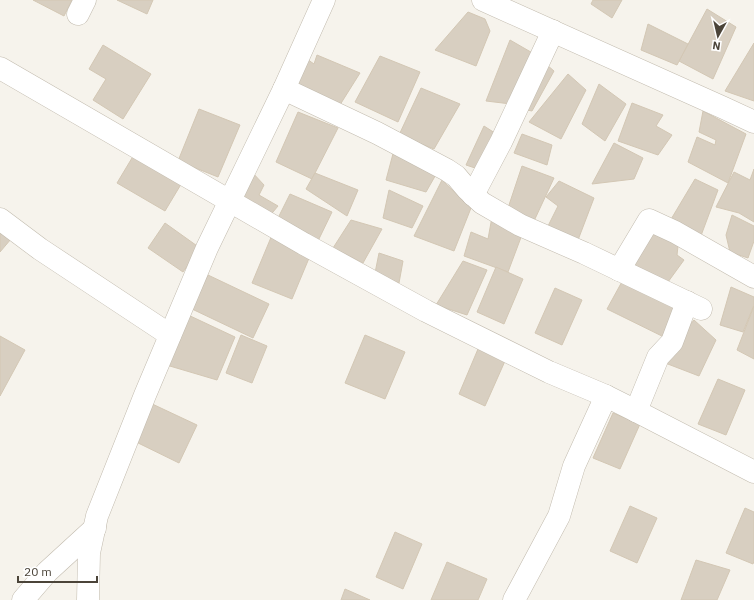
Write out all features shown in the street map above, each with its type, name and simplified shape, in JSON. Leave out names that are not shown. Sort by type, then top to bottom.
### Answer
[{"type":"street","points":[[88,600],[89,553],[100,509],[170,335],[207,248],[284,88],[324,0]]},
{"type":"street","points":[[483,0],[754,122]]},
{"type":"street","points":[[474,195],[554,31]]},
{"type":"street","points":[[0,68],[304,244],[426,311],[549,372],[606,396],[754,472]]},
{"type":"street","points":[[284,88],[377,133],[447,170],[462,182],[482,203],[520,225],[694,305],[672,342],[658,357],[636,411]]},
{"type":"street","points":[[0,219],[40,249],[170,335]]},
{"type":"street","points":[[618,270],[649,220],[675,232],[754,277]]},
{"type":"street","points":[[514,600],[559,516],[574,466],[606,396]]},
{"type":"street","points":[[23,600],[47,572],[95,528]]},
{"type":"building","points":[[33,0],[72,0],[64,16]]},
{"type":"building","points":[[117,0],[153,0],[147,14]]},
{"type":"building","points":[[593,0],[622,0],[612,18],[591,4]]},
{"type":"building","points":[[707,9],[736,27],[713,79],[679,61]]},
{"type":"building","points":[[468,12],[485,19],[490,31],[476,66],[435,50]]},
{"type":"building","points":[[648,24],[688,44],[677,65],[641,50]]},
{"type":"building","points":[[510,40],[536,55],[511,104],[486,101]]},
{"type":"building","points":[[754,43],[754,101],[725,91]]},
{"type":"building","points":[[103,45],[151,74],[123,119],[93,100],[106,79],[89,69]]},
{"type":"building","points":[[317,55],[360,73],[338,108],[293,86],[304,57],[314,64]]},
{"type":"building","points":[[380,56],[420,72],[398,122],[355,102]]},
{"type":"building","points":[[547,65],[554,71],[532,111],[522,109]]},
{"type":"building","points":[[568,74],[586,90],[561,139],[529,122]]},
{"type":"building","points":[[599,84],[626,104],[605,141],[582,124]]},
{"type":"building","points":[[421,88],[460,104],[434,149],[399,135]]},
{"type":"building","points":[[632,103],[663,115],[656,126],[672,135],[658,155],[618,141]]},
{"type":"building","points":[[199,109],[240,125],[218,177],[178,161]]},
{"type":"building","points":[[703,111],[746,134],[728,183],[688,162],[697,137],[715,145],[716,140],[699,132]]},
{"type":"building","points":[[298,112],[338,128],[312,179],[276,162]]},
{"type":"building","points":[[484,126],[498,135],[481,170],[466,165]]},
{"type":"building","points":[[522,134],[552,145],[547,165],[514,153]]},
{"type":"building","points":[[614,143],[643,158],[634,179],[592,184]]},
{"type":"building","points":[[394,150],[438,171],[426,192],[386,180]]},
{"type":"building","points":[[135,153],[183,181],[165,211],[117,183]]},
{"type":"building","points":[[522,166],[554,178],[534,221],[507,211]]},
{"type":"building","points":[[754,169],[754,222],[739,213],[716,207],[734,172],[750,180]]},
{"type":"building","points":[[251,171],[264,185],[259,195],[278,206],[268,218],[240,198]]},
{"type":"building","points":[[315,173],[358,190],[347,216],[306,189]]},
{"type":"building","points":[[695,179],[718,190],[699,241],[667,226]]},
{"type":"building","points":[[442,180],[471,208],[454,251],[414,236]]},
{"type":"building","points":[[559,181],[594,198],[578,240],[546,230],[558,206],[546,197]]},
{"type":"building","points":[[389,190],[423,206],[412,228],[383,218]]},
{"type":"building","points":[[290,194],[332,212],[317,243],[276,222]]},
{"type":"building","points":[[732,215],[754,226],[754,241],[748,258],[730,252],[726,235]]},
{"type":"building","points":[[492,217],[523,232],[508,272],[464,256],[471,232],[488,239]]},
{"type":"building","points":[[351,220],[382,229],[363,263],[333,248]]},
{"type":"building","points":[[165,223],[200,248],[183,272],[148,248]]},
{"type":"building","points":[[654,223],[679,237],[677,255],[684,260],[668,282],[629,268]]},
{"type":"building","points":[[0,230],[11,239],[0,252]]},
{"type":"building","points":[[272,235],[312,251],[292,299],[252,283]]},
{"type":"building","points":[[379,253],[403,261],[399,283],[375,273]]},
{"type":"building","points":[[463,261],[487,270],[467,315],[436,305]]},
{"type":"building","points":[[496,267],[523,279],[504,324],[477,312]]},
{"type":"building","points":[[208,275],[269,304],[253,338],[192,309]]},
{"type":"building","points":[[624,278],[681,307],[670,340],[607,309]]},
{"type":"building","points":[[731,287],[754,297],[754,305],[743,332],[720,325]]},
{"type":"building","points":[[555,288],[582,300],[562,345],[535,333]]},
{"type":"building","points":[[754,306],[754,359],[737,350]]},
{"type":"building","points":[[186,314],[235,337],[217,380],[163,364]]},
{"type":"building","points":[[694,320],[716,340],[699,376],[660,361]]},
{"type":"building","points":[[241,335],[267,346],[252,383],[226,373]]},
{"type":"building","points":[[365,335],[405,352],[385,399],[345,383]]},
{"type":"building","points":[[0,336],[25,350],[0,396]]},
{"type":"building","points":[[478,349],[505,361],[485,406],[459,394]]},
{"type":"building","points":[[718,379],[745,390],[726,435],[698,424]]},
{"type":"building","points":[[148,402],[197,425],[179,463],[130,439]]},
{"type":"building","points":[[613,413],[640,424],[620,469],[593,458]]},
{"type":"building","points":[[630,506],[657,518],[637,563],[610,551]]},
{"type":"building","points":[[745,508],[754,512],[753,564],[726,553]]},
{"type":"building","points":[[395,532],[422,544],[403,589],[376,577]]},
{"type":"building","points":[[696,560],[730,570],[717,600],[681,600]]},
{"type":"building","points":[[447,562],[487,579],[478,600],[431,600]]},
{"type":"building","points":[[345,589],[370,600],[341,600]]}]
